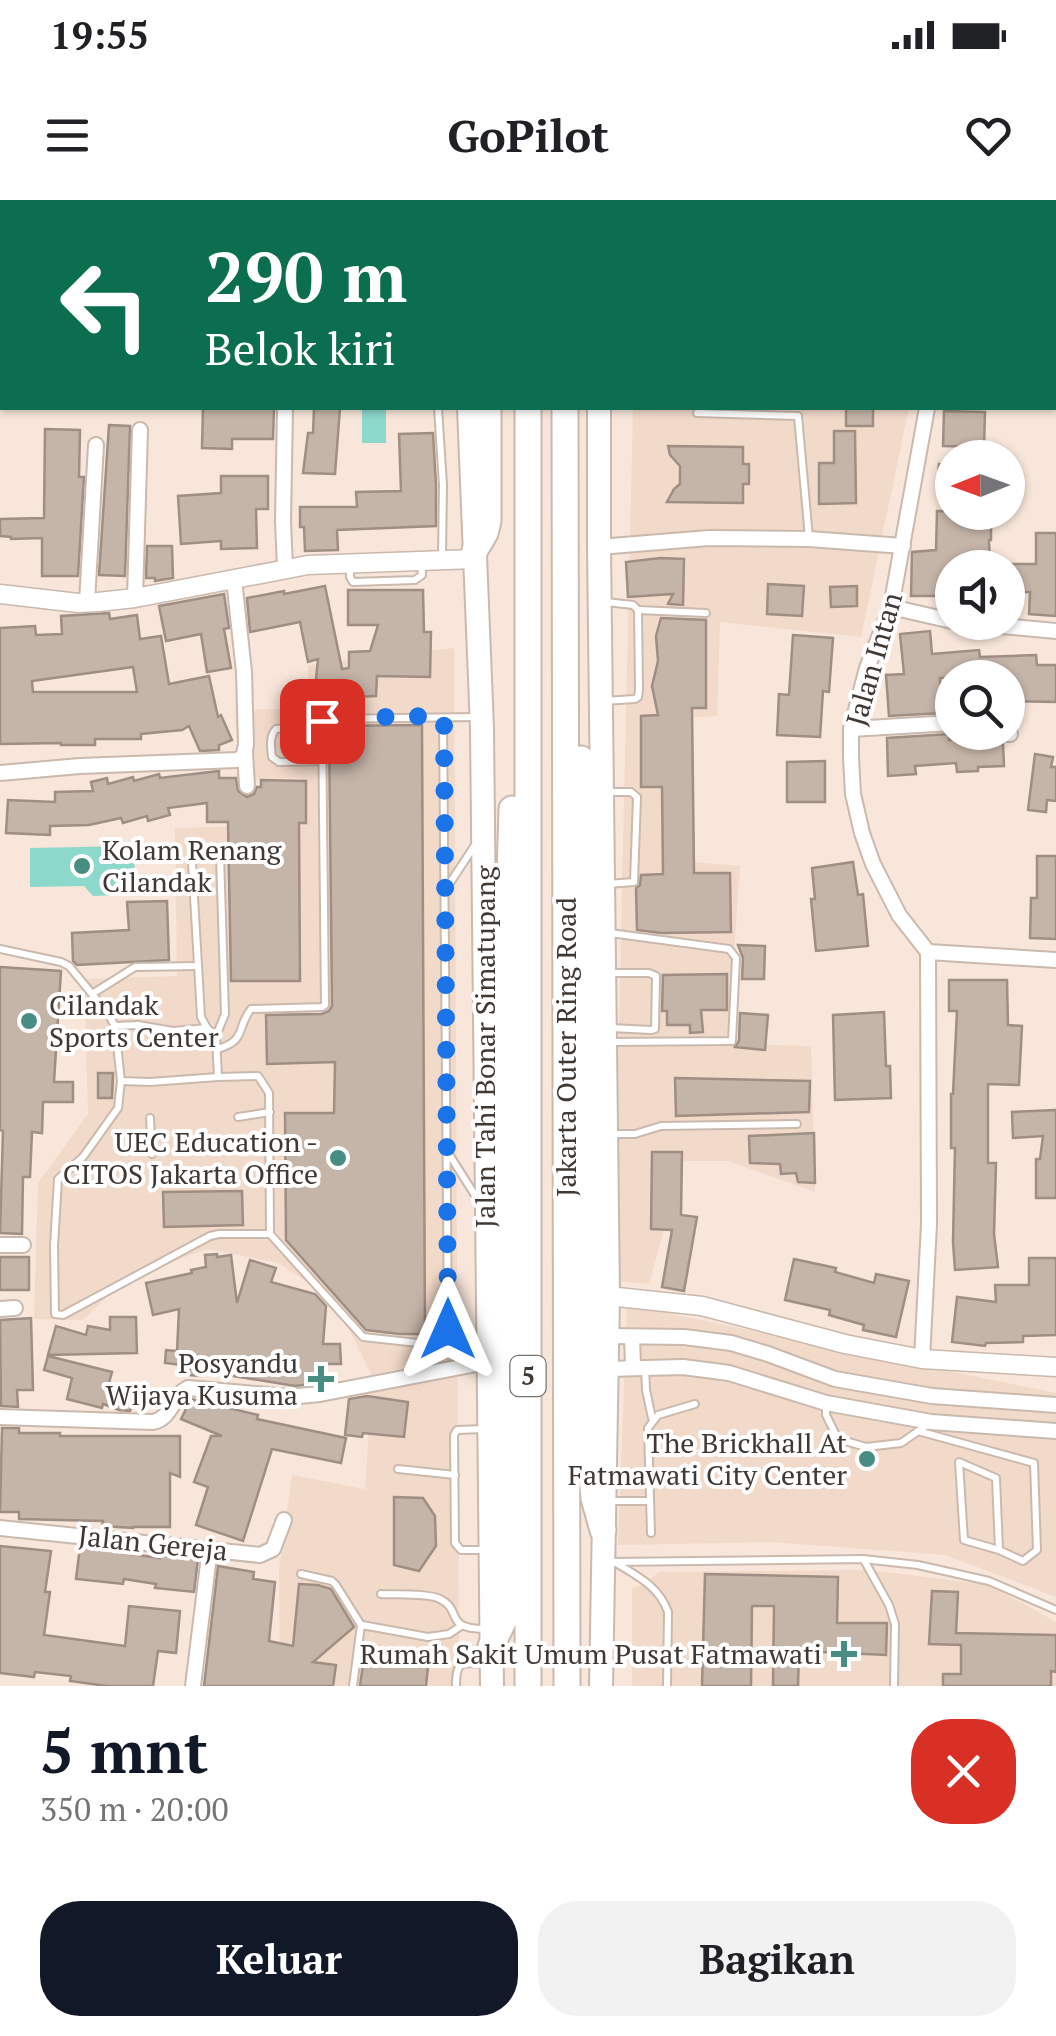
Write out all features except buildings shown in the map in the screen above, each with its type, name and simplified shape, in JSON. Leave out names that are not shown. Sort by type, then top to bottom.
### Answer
[{"type":"highway","points":[[474,410],[488,522],[475,555]]},
{"type":"highway","name":"Jakarta Outer Ring Road","points":[[566,410],[566,1686]]},
{"type":"highway","points":[[599,410],[608,1296],[603,1530]]},
{"type":"highway","name":"Jakarta Outer Ring Road","points":[[525,412],[528,1686]]},
{"type":"highway","points":[[492,1656],[507,1602],[509,880],[516,748],[516,557],[520,534],[528,524]]},
{"type":"highway","name":"Jalan Tahi Bonar Simatupang","points":[[475,555],[484,833],[492,1656]]},
{"type":"highway","points":[[566,713],[574,722],[580,744],[587,878],[590,1456],[591,1479],[609,1562],[601,1686]]},
{"type":"street","points":[[285,410],[286,568]]},
{"type":"street","name":"Jalan Intan","points":[[927,410],[891,607],[866,668],[851,729],[853,794],[868,850],[899,915],[928,952]]},
{"type":"street","points":[[135,598],[140,430]]},
{"type":"street","points":[[87,602],[96,445]]},
{"type":"street","points":[[598,547],[709,538],[809,539],[903,546]]},
{"type":"street","points":[[0,594],[87,602],[235,586],[286,568],[475,555]]},
{"type":"street","points":[[235,586],[244,672],[247,786]]},
{"type":"street","points":[[891,607],[935,617]]},
{"type":"street","points":[[1025,628],[1056,631]]},
{"type":"street","points":[[851,729],[935,724]]},
{"type":"street","points":[[0,772],[238,760],[245,754]]},
{"type":"street","points":[[922,1360],[929,1224],[928,952],[1056,960]]},
{"type":"street","points":[[0,1245],[23,1245]]},
{"type":"street","points":[[608,1296],[702,1306],[922,1360],[1056,1366]]},
{"type":"street","points":[[608,1336],[684,1337],[732,1344],[835,1378],[932,1396],[1056,1405]]},
{"type":"street","points":[[632,1336],[639,1367]]},
{"type":"street","points":[[0,1417],[153,1422],[163,1419],[188,1388],[289,1396],[320,1394],[487,1352]]},
{"type":"street","points":[[607,1369],[683,1367],[729,1373],[826,1403],[924,1427],[1056,1431]]},
{"type":"street","name":"Jalan Gereja","points":[[0,1528],[260,1555],[273,1549],[284,1520]]},
{"type":"street","points":[[193,1686],[210,1548]]},
{"type":"lane","points":[[438,410],[442,560]]},
{"type":"lane","points":[[697,413],[798,416],[809,539]]},
{"type":"lane","points":[[600,602],[633,604],[638,610],[638,697],[601,701]]},
{"type":"lane","points":[[638,610],[706,614]]},
{"type":"lane","points":[[217,1050],[230,1046],[240,1036],[247,1012],[325,1005],[322,719],[482,716]]},
{"type":"lane","points":[[121,1081],[258,1076],[269,1094],[270,1234],[364,1338],[427,1344],[448,1329],[442,718]]},
{"type":"lane","points":[[322,725],[276,729],[271,751],[272,758],[280,762],[322,761]]},
{"type":"lane","points":[[602,792],[631,792],[637,797],[634,882],[604,884]]},
{"type":"lane","points":[[446,890],[484,833]]},
{"type":"lane","points":[[216,1036],[201,1017],[192,862],[200,852],[215,851],[220,855],[225,1014],[216,1036],[218,1077]]},
{"type":"lane","points":[[604,932],[729,949],[736,958],[732,1041],[605,1035]]},
{"type":"lane","points":[[0,950],[69,966],[114,1026],[121,1081],[118,1108],[83,1157],[58,1178],[54,1312],[63,1315],[210,1236],[270,1234]]},
{"type":"lane","points":[[92,994],[135,966],[198,966]]},
{"type":"lane","points":[[604,973],[656,976],[656,1025],[651,1030],[605,1035]]},
{"type":"lane","points":[[114,1026],[174,1031],[207,1028]]},
{"type":"lane","points":[[238,1117],[270,1112]]},
{"type":"lane","points":[[150,1118],[152,1154]]},
{"type":"lane","points":[[606,1134],[635,1134],[661,1126],[797,1124]]},
{"type":"lane","points":[[446,1149],[486,1214]]},
{"type":"lane","points":[[448,1329],[487,1352]]},
{"type":"lane","points":[[639,1367],[652,1420],[647,1438],[651,1533]]},
{"type":"lane","points":[[826,1403],[826,1415],[838,1439],[866,1447],[902,1443],[924,1427],[1034,1463],[1037,1550],[1023,1561],[964,1540],[959,1462],[996,1478],[999,1550]]},
{"type":"lane","points":[[652,1420],[665,1411],[696,1404]]},
{"type":"lane","points":[[488,1428],[456,1432],[455,1543],[460,1550],[490,1550]]},
{"type":"lane","points":[[398,1468],[454,1475]]},
{"type":"lane","points":[[604,1502],[649,1501]]},
{"type":"lane","points":[[609,1562],[863,1559],[918,1565],[989,1581],[1056,1610]]},
{"type":"lane","points":[[863,1559],[889,1605],[895,1624],[894,1686]]},
{"type":"lane","points":[[609,1562],[651,1584],[664,1602],[668,1612],[667,1686]]},
{"type":"lane","points":[[302,1574],[336,1584],[361,1625],[352,1686]]},
{"type":"lane","points":[[381,1594],[441,1600],[492,1656],[462,1664],[456,1670],[456,1686]]},
{"type":"lane","points":[[361,1625],[428,1638],[449,1634],[462,1626]]},
{"type":"shaded area","points":[[633,410],[909,410],[861,637],[720,622],[717,716],[693,717],[691,862],[740,866],[728,1044],[811,1046],[815,1192],[728,1161],[683,1161],[649,1284],[613,1281]]},
{"type":"shaded area","points":[[454,648],[459,1686],[280,1686],[279,1569],[292,1475],[365,1489],[372,1375],[334,1300],[278,1263],[208,1249],[127,1277],[83,1320],[34,1319],[38,1183],[88,1114],[84,979],[177,976],[175,828],[301,825],[302,778],[240,780],[235,710],[308,708],[308,665]]},
{"type":"shaded area","points":[[627,1305],[1056,1393],[1056,1597],[945,1555],[772,1542],[618,1545]]},
{"type":"shaded area","name":"Rumah Sakit Umum Pusat Fatmawati","points":[[870,1570],[990,1585],[1056,1622],[1056,1686],[632,1686],[632,1589],[659,1572]]},
{"type":"water","points":[[362,410],[386,410],[386,443],[362,443]]},
{"type":"water","name":"Kolam Renang Cilandak","points":[[134,846],[135,885],[125,885],[115,895],[93,896],[84,886],[30,887],[30,848]]},
{"type":"place","name":"Kolam Renang Cilandak","points":[[82,866]]},
{"type":"place","name":"Cilandak Sports Center","points":[[29,1021]]},
{"type":"place","name":"UEC Education - CITOS Jakarta Office","points":[[338,1158]]},
{"type":"place","name":"Posyandu Wijaya Kusuma","points":[[321,1379]]},
{"type":"place","name":"The Brickhall At Fatmawati City Center","points":[[867,1459]]},
{"type":"place","name":"Rumah Sakit Umum Pusat Fatmawati","points":[[844,1654]]},
{"type":"route","points":[[322,721],[438,716],[444,722],[448,1329]]}]
